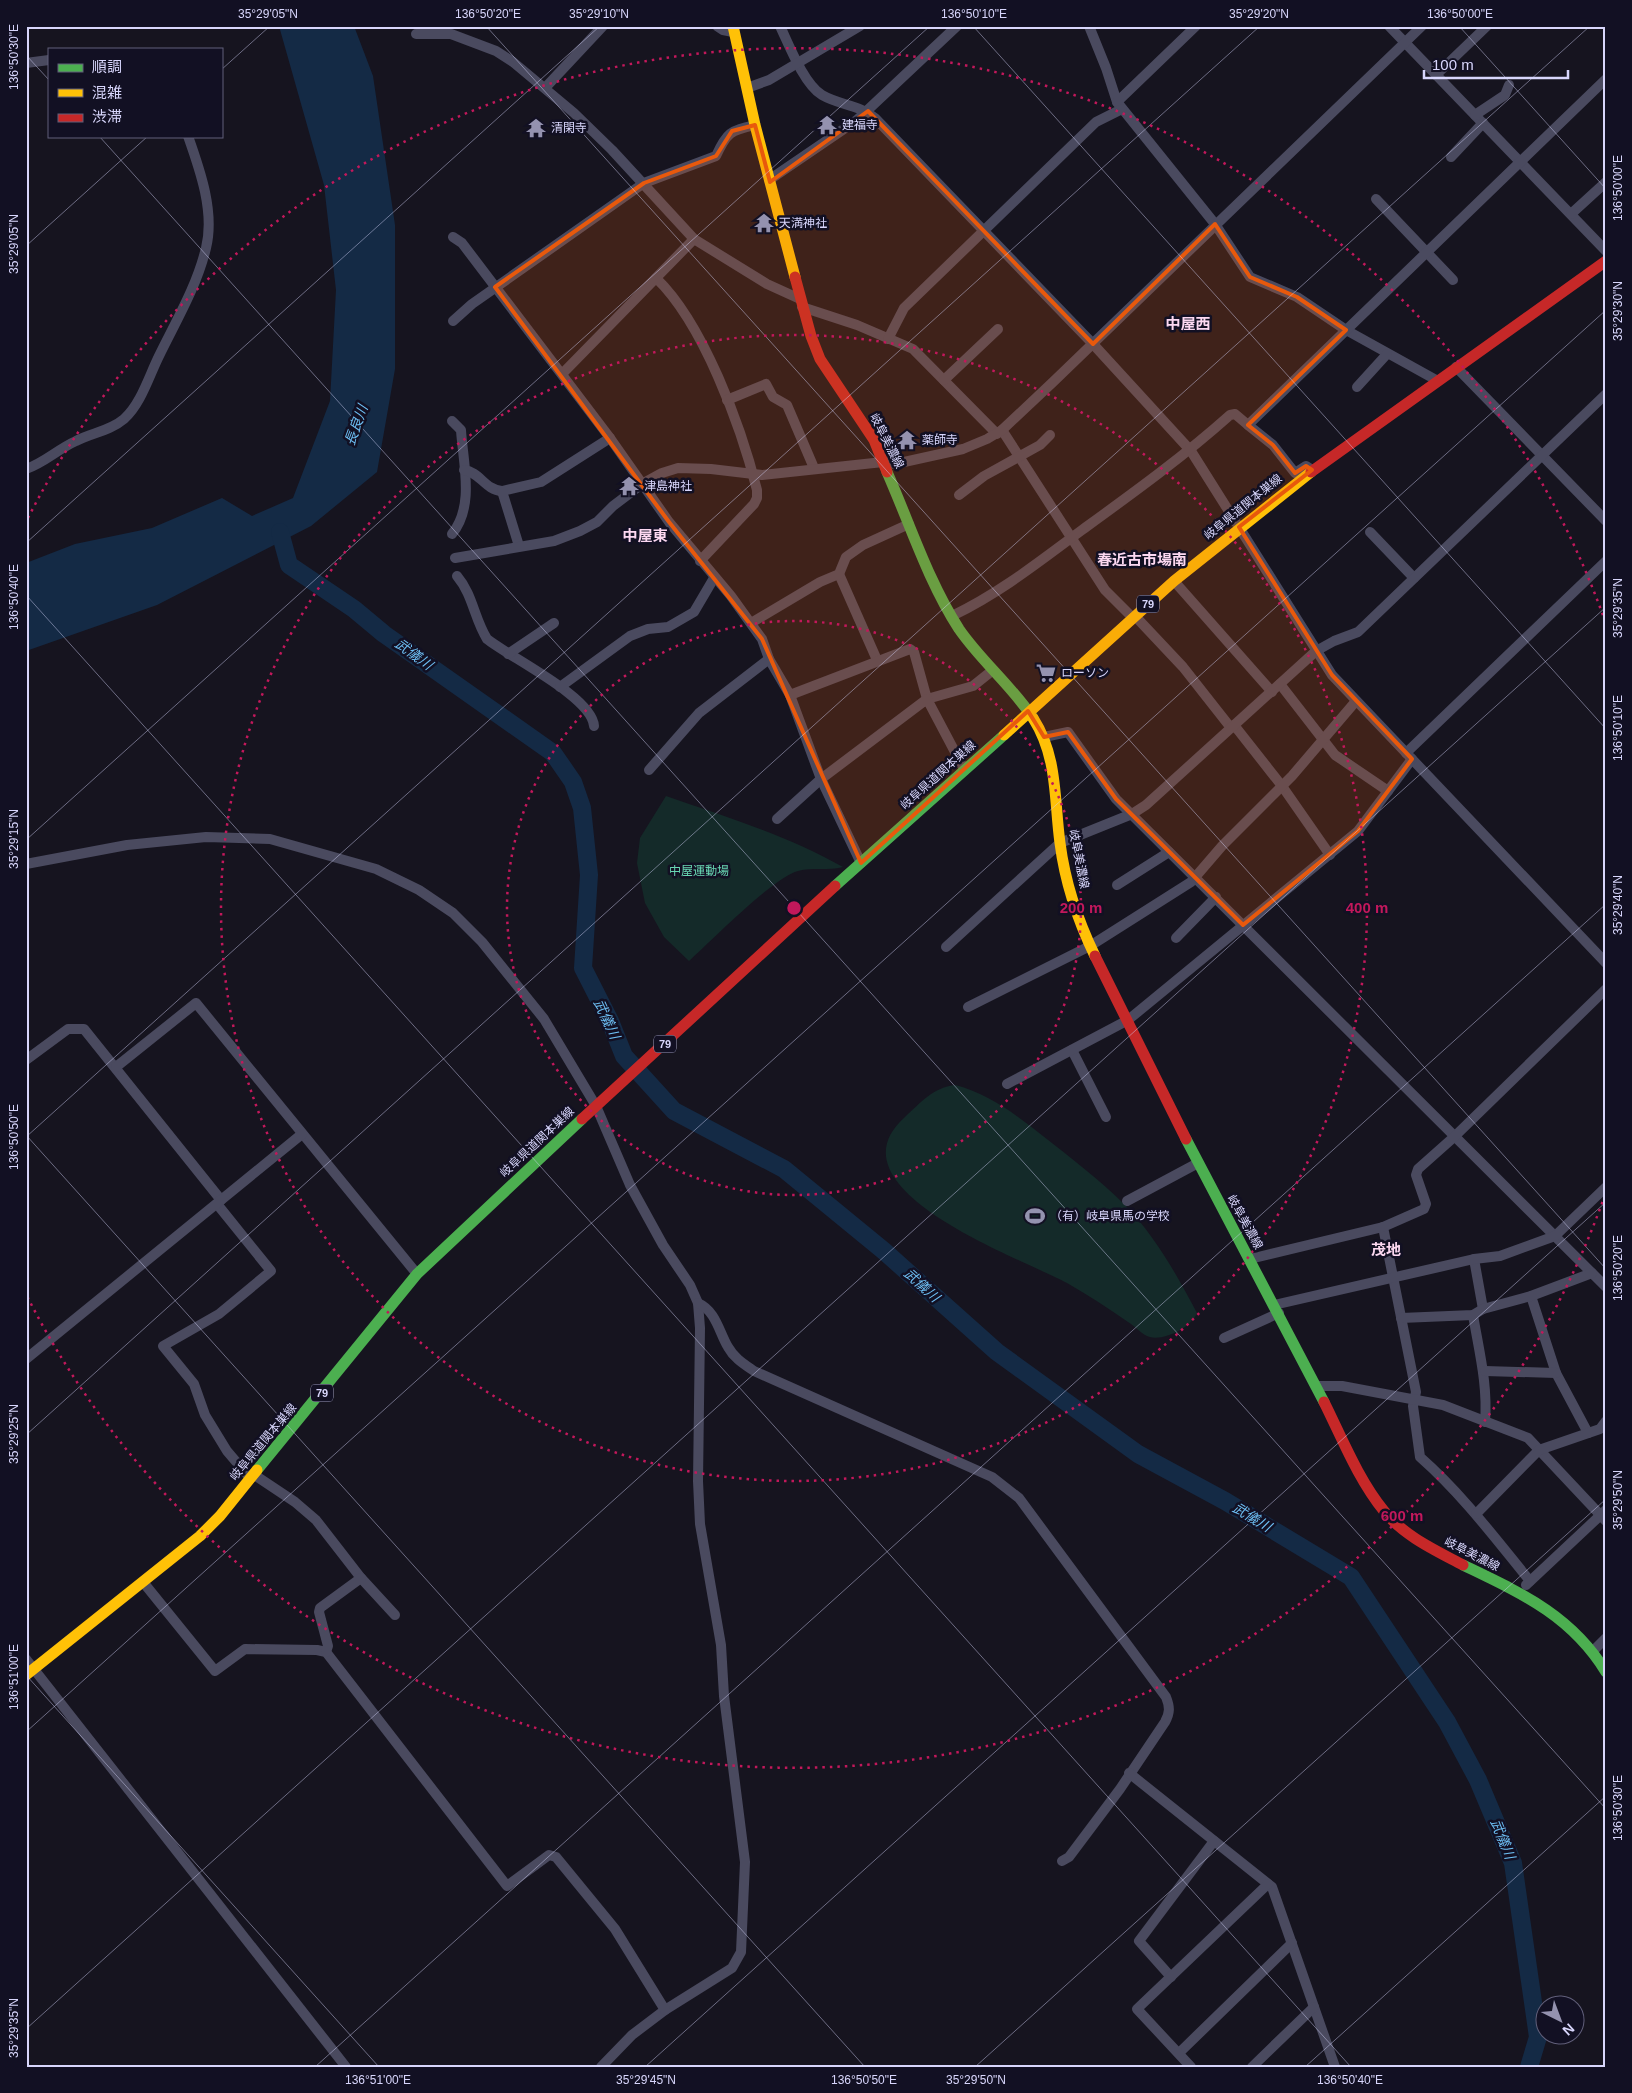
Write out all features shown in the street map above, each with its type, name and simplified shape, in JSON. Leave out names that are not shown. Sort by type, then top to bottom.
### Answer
[{"type":"main road","name":"岐阜美濃線","points":[[733,29],[755,125],[801,303],[820,359],[862,420],[883,462],[940,596],[972,646],[1028,712],[1044,737],[1054,770],[1060,843],[1073,899],[1090,946],[1198,1164],[1250,1259],[1361,1476],[1384,1511],[1404,1530],[1428,1547],[1518,1592],[1561,1619],[1593,1651],[1606,1672]]},
{"type":"main road","name":"岐阜県道関本巣線","points":[[30,1672],[200,1536],[220,1516],[418,1274],[466,1226],[861,863],[1174,581],[1312,470],[1606,261]]},
{"type":"street","points":[[546,88],[603,26]]},
{"type":"street","points":[[717,26],[723,30],[733,29]]},
{"type":"street","points":[[780,26],[798,63],[822,94],[868,111],[1093,344],[1191,451],[1332,675],[1606,963]]},
{"type":"street","points":[[747,88],[769,80],[860,26]]},
{"type":"street","points":[[770,180],[868,111],[957,26]]},
{"type":"street","points":[[1089,26],[1119,106],[1215,224],[1250,277],[1297,297],[1346,330],[1438,381]]},
{"type":"street","points":[[888,339],[904,308],[1096,122],[1119,106],[1196,26]]},
{"type":"street","points":[[1389,26],[1606,251]]},
{"type":"street","points":[[455,558],[554,541],[580,531],[597,522],[613,506],[642,484],[662,473],[678,468],[762,475],[883,462],[896,464],[963,449],[999,432],[1093,344],[1422,26]]},
{"type":"street","points":[[1436,74],[1487,26]]},
{"type":"street","points":[[416,34],[451,34],[496,51],[546,88],[587,125],[644,183],[694,239],[734,265],[801,303],[913,349],[999,432],[1018,456],[1105,590],[1183,667],[1282,786],[1330,855]]},
{"type":"street","points":[[26,64],[48,60]]},
{"type":"street","points":[[1248,425],[1606,79]]},
{"type":"street","points":[[1475,115],[1505,95],[1509,85]]},
{"type":"street","points":[[1451,156],[1483,123]]},
{"type":"street","points":[[453,321],[495,287],[644,183],[716,156],[725,137],[732,131],[755,125]]},
{"type":"street","points":[[26,470],[75,441],[110,428],[124,418],[135,404],[180,314],[197,276],[207,246],[208,219],[201,174],[189,138]]},
{"type":"street","points":[[1571,214],[1606,182]]},
{"type":"street","points":[[1376,199],[1453,280]]},
{"type":"street","points":[[453,237],[462,243],[610,438],[700,561],[762,639],[769,659],[790,695],[821,779],[861,863]]},
{"type":"street","points":[[562,374],[694,239]]},
{"type":"street","points":[[656,278],[678,301],[692,322],[727,400],[752,473],[757,498],[754,504],[700,561]]},
{"type":"street","points":[[944,380],[998,329]]},
{"type":"street","points":[[1357,387],[1387,354]]},
{"type":"street","points":[[1456,367],[1606,521]]},
{"type":"street","points":[[727,400],[766,384],[773,397],[787,406],[814,468]]},
{"type":"street","points":[[946,946],[1060,843],[1132,814],[1146,805],[1316,651],[1334,641],[1358,632],[1606,394]]},
{"type":"street","points":[[952,616],[996,593],[1191,451],[1230,415],[1235,414],[1273,445],[1295,473],[1306,466],[1312,470]]},
{"type":"street","points":[[452,421],[461,430],[466,504],[460,524],[452,534]]},
{"type":"street","points":[[958,495],[1018,456],[1040,445],[1050,435]]},
{"type":"street","points":[[464,470],[471,471],[493,490],[502,491],[541,482],[610,438]]},
{"type":"street","points":[[502,491],[519,546]]},
{"type":"street","points":[[751,623],[820,582],[839,574],[846,557],[863,545],[909,524]]},
{"type":"street","points":[[1370,532],[1414,578]]},
{"type":"street","points":[[1007,1084],[1128,1020],[1358,831],[1388,791],[1409,756],[1606,561]]},
{"type":"street","points":[[839,574],[878,660]]},
{"type":"street","points":[[458,576],[469,592],[484,634],[508,654],[560,687],[584,705],[594,720],[594,726]]},
{"type":"street","points":[[560,687],[630,636],[648,629],[668,627],[694,612],[714,578]]},
{"type":"street","points":[[1174,581],[1272,692]]},
{"type":"street","points":[[508,654],[554,623]]},
{"type":"street","points":[[790,695],[910,649],[914,652],[927,699],[964,770]]},
{"type":"street","points":[[649,770],[699,713],[769,659]]},
{"type":"street","points":[[777,819],[821,779],[927,699],[973,686],[993,670]]},
{"type":"street","points":[[1280,684],[1335,755],[1388,791]]},
{"type":"street","points":[[968,1008],[1090,946],[1196,877],[1222,846],[1282,786],[1356,700]]},
{"type":"street","points":[[1044,737],[1068,732],[1116,799],[1606,1287]]},
{"type":"street","points":[[26,864],[127,845],[206,837],[270,839],[376,869],[419,890],[453,913],[482,942],[544,1019],[596,1106],[630,1185],[663,1245],[690,1285],[698,1303],[698,1481],[700,1524],[721,1645],[724,1696],[745,1862],[741,1952],[732,1968],[666,2010],[632,2035],[601,2067]]},
{"type":"street","points":[[1117,885],[1169,852]]},
{"type":"street","points":[[1176,938],[1216,897]]},
{"type":"street","points":[[1250,1259],[1383,1228],[1424,1209],[1426,1204],[1416,1175],[1418,1169],[1454,1137],[1606,989]]},
{"type":"street","points":[[116,1068],[196,1003],[418,1274]]},
{"type":"street","points":[[26,1060],[68,1029],[84,1029],[116,1068],[271,1272],[219,1314],[163,1346],[194,1384],[205,1415],[227,1451],[251,1476],[296,1502],[316,1520],[361,1578],[395,1615]]},
{"type":"street","points":[[1072,1050],[1106,1117]]},
{"type":"street","points":[[26,1359],[302,1134]]},
{"type":"street","points":[[1127,1201],[1198,1164]]},
{"type":"street","points":[[1224,1338],[1276,1309],[1474,1259],[1500,1256],[1555,1236],[1606,1187]]},
{"type":"street","points":[[1383,1228],[1416,1392],[1413,1406],[1420,1457],[1445,1479],[1530,1581]]},
{"type":"street","points":[[1474,1259],[1484,1309]]},
{"type":"street","points":[[1401,1318],[1473,1315],[1484,1309],[1531,1296],[1592,1273]]},
{"type":"street","points":[[1531,1296],[1556,1374],[1588,1433]]},
{"type":"street","points":[[698,1303],[705,1306],[712,1315],[729,1349],[738,1360],[754,1371],[992,1477],[1019,1498],[1160,1689],[1169,1705],[1168,1716],[1070,1857],[1062,1861]]},
{"type":"street","points":[[1473,1315],[1481,1361],[1485,1371],[1487,1402],[1485,1422]]},
{"type":"street","points":[[1485,1371],[1556,1374]]},
{"type":"street","points":[[1316,1386],[1342,1386],[1443,1405],[1528,1438],[1604,1515],[1518,1592]]},
{"type":"street","points":[[1476,1514],[1539,1450],[1600,1429],[1606,1420]]},
{"type":"street","points":[[326,1652],[328,1646],[319,1612],[320,1608],[361,1578]]},
{"type":"street","points":[[143,1582],[215,1672],[245,1649],[317,1650],[326,1652],[507,1886],[549,1855],[556,1857],[615,1930],[666,2010]]},
{"type":"street","points":[[1593,1651],[1606,1638]]},
{"type":"street","points":[[26,1659],[30,1672],[346,2067]]},
{"type":"street","points":[[1129,1773],[1272,1887],[1335,2067]]},
{"type":"street","points":[[1171,1976],[1139,1942],[1214,1841]]},
{"type":"street","points":[[1192,2067],[1137,2010],[1268,1884]]},
{"type":"street","points":[[1179,2054],[1292,1943]]},
{"type":"street","points":[[1252,2067],[1314,2007]]},
{"type":"highlighted area","points":[[868,111],[1093,344],[1215,224],[1250,277],[1297,297],[1346,330],[1248,425],[1273,445],[1295,473],[1306,466],[1312,470],[1239,527],[1332,675],[1412,759],[1358,831],[1243,925],[1116,799],[1068,732],[1044,737],[1028,711],[861,863],[762,639],[669,522],[495,287],[644,183],[716,156],[732,131],[755,125],[770,182]]},
{"type":"green space","name":"中屋運動場","points":[[666,796],[778,836],[843,867],[798,871],[774,884],[689,961],[664,937],[645,903],[637,863],[640,838]]},
{"type":"green space","name":"（有）岐阜県馬の学校","points":[[955,1085],[980,1094],[1013,1113],[1085,1169],[1125,1205],[1156,1243],[1197,1313],[1190,1323],[1170,1335],[1156,1338],[1147,1336],[1067,1283],[975,1239],[939,1218],[909,1195],[890,1170],[887,1144],[905,1117],[922,1101],[940,1089]]},
{"type":"water","name":"長良川","points":[[279,26],[354,26],[373,76],[395,225],[395,369],[377,472],[311,526],[157,605],[26,651],[26,563],[75,544],[152,528],[222,498],[252,516],[293,498],[330,401],[336,290],[324,185]]},
{"type":"waterway","name":"武儀川","points":[[280,532],[289,565],[354,609],[384,634],[553,753],[573,782],[582,808],[589,875],[583,968],[610,1021],[624,1056],[674,1111],[784,1169],[884,1251],[997,1352],[1138,1454],[1225,1501],[1351,1577],[1447,1722],[1478,1780],[1513,1863],[1538,2037],[1529,2067]]},
{"type":"traffic: fast","points":[[887,472],[929,572],[948,611],[968,641],[1033,718]]},
{"type":"traffic: fast","points":[[835,886],[1004,735]]},
{"type":"traffic: fast","points":[[257,1470],[417,1274],[582,1119]]},
{"type":"traffic: fast","points":[[1186,1139],[1324,1402]]},
{"type":"traffic: fast","points":[[1463,1565],[1525,1596],[1561,1620],[1592,1652],[1606,1672]]},
{"type":"traffic: slow","points":[[733,26],[755,125],[795,277]]},
{"type":"traffic: slow","points":[[1004,735],[1174,581],[1311,472]]},
{"type":"traffic: slow","points":[[1033,718],[1041,733],[1051,763],[1062,858],[1069,887],[1083,929],[1095,956]]},
{"type":"traffic: slow","points":[[26,1675],[200,1536],[220,1516],[257,1470]]},
{"type":"traffic: jam","points":[[1311,472],[1606,261]]},
{"type":"traffic: jam","points":[[795,277],[811,336],[820,359],[874,440],[887,472]]},
{"type":"traffic: jam","points":[[582,1119],[835,886]]},
{"type":"traffic: jam","points":[[1095,956],[1186,1139]]},
{"type":"traffic: jam","points":[[1324,1402],[1358,1472],[1384,1511],[1410,1535],[1463,1565]]},
{"type":"place","name":"建福寺","points":[[827,125]]},
{"type":"place","name":"清閑寺","points":[[536,128]]},
{"type":"place","name":"天満神社","points":[[764,223]]},
{"type":"place","name":"薬師寺","points":[[907,440]]},
{"type":"place","name":"津島神社","points":[[629,486]]},
{"type":"place","name":"ローソン","points":[[1046,673]]},
{"type":"place","name":"（有）岐阜県馬の学校","points":[[1035,1216]]},
{"type":"district","name":"中屋西","points":[[1188,324]]},
{"type":"district","name":"中屋東","points":[[645,536]]},
{"type":"district","name":"春近古市場南","points":[[1142,560]]},
{"type":"district","name":"茂地","points":[[1386,1250]]}]
